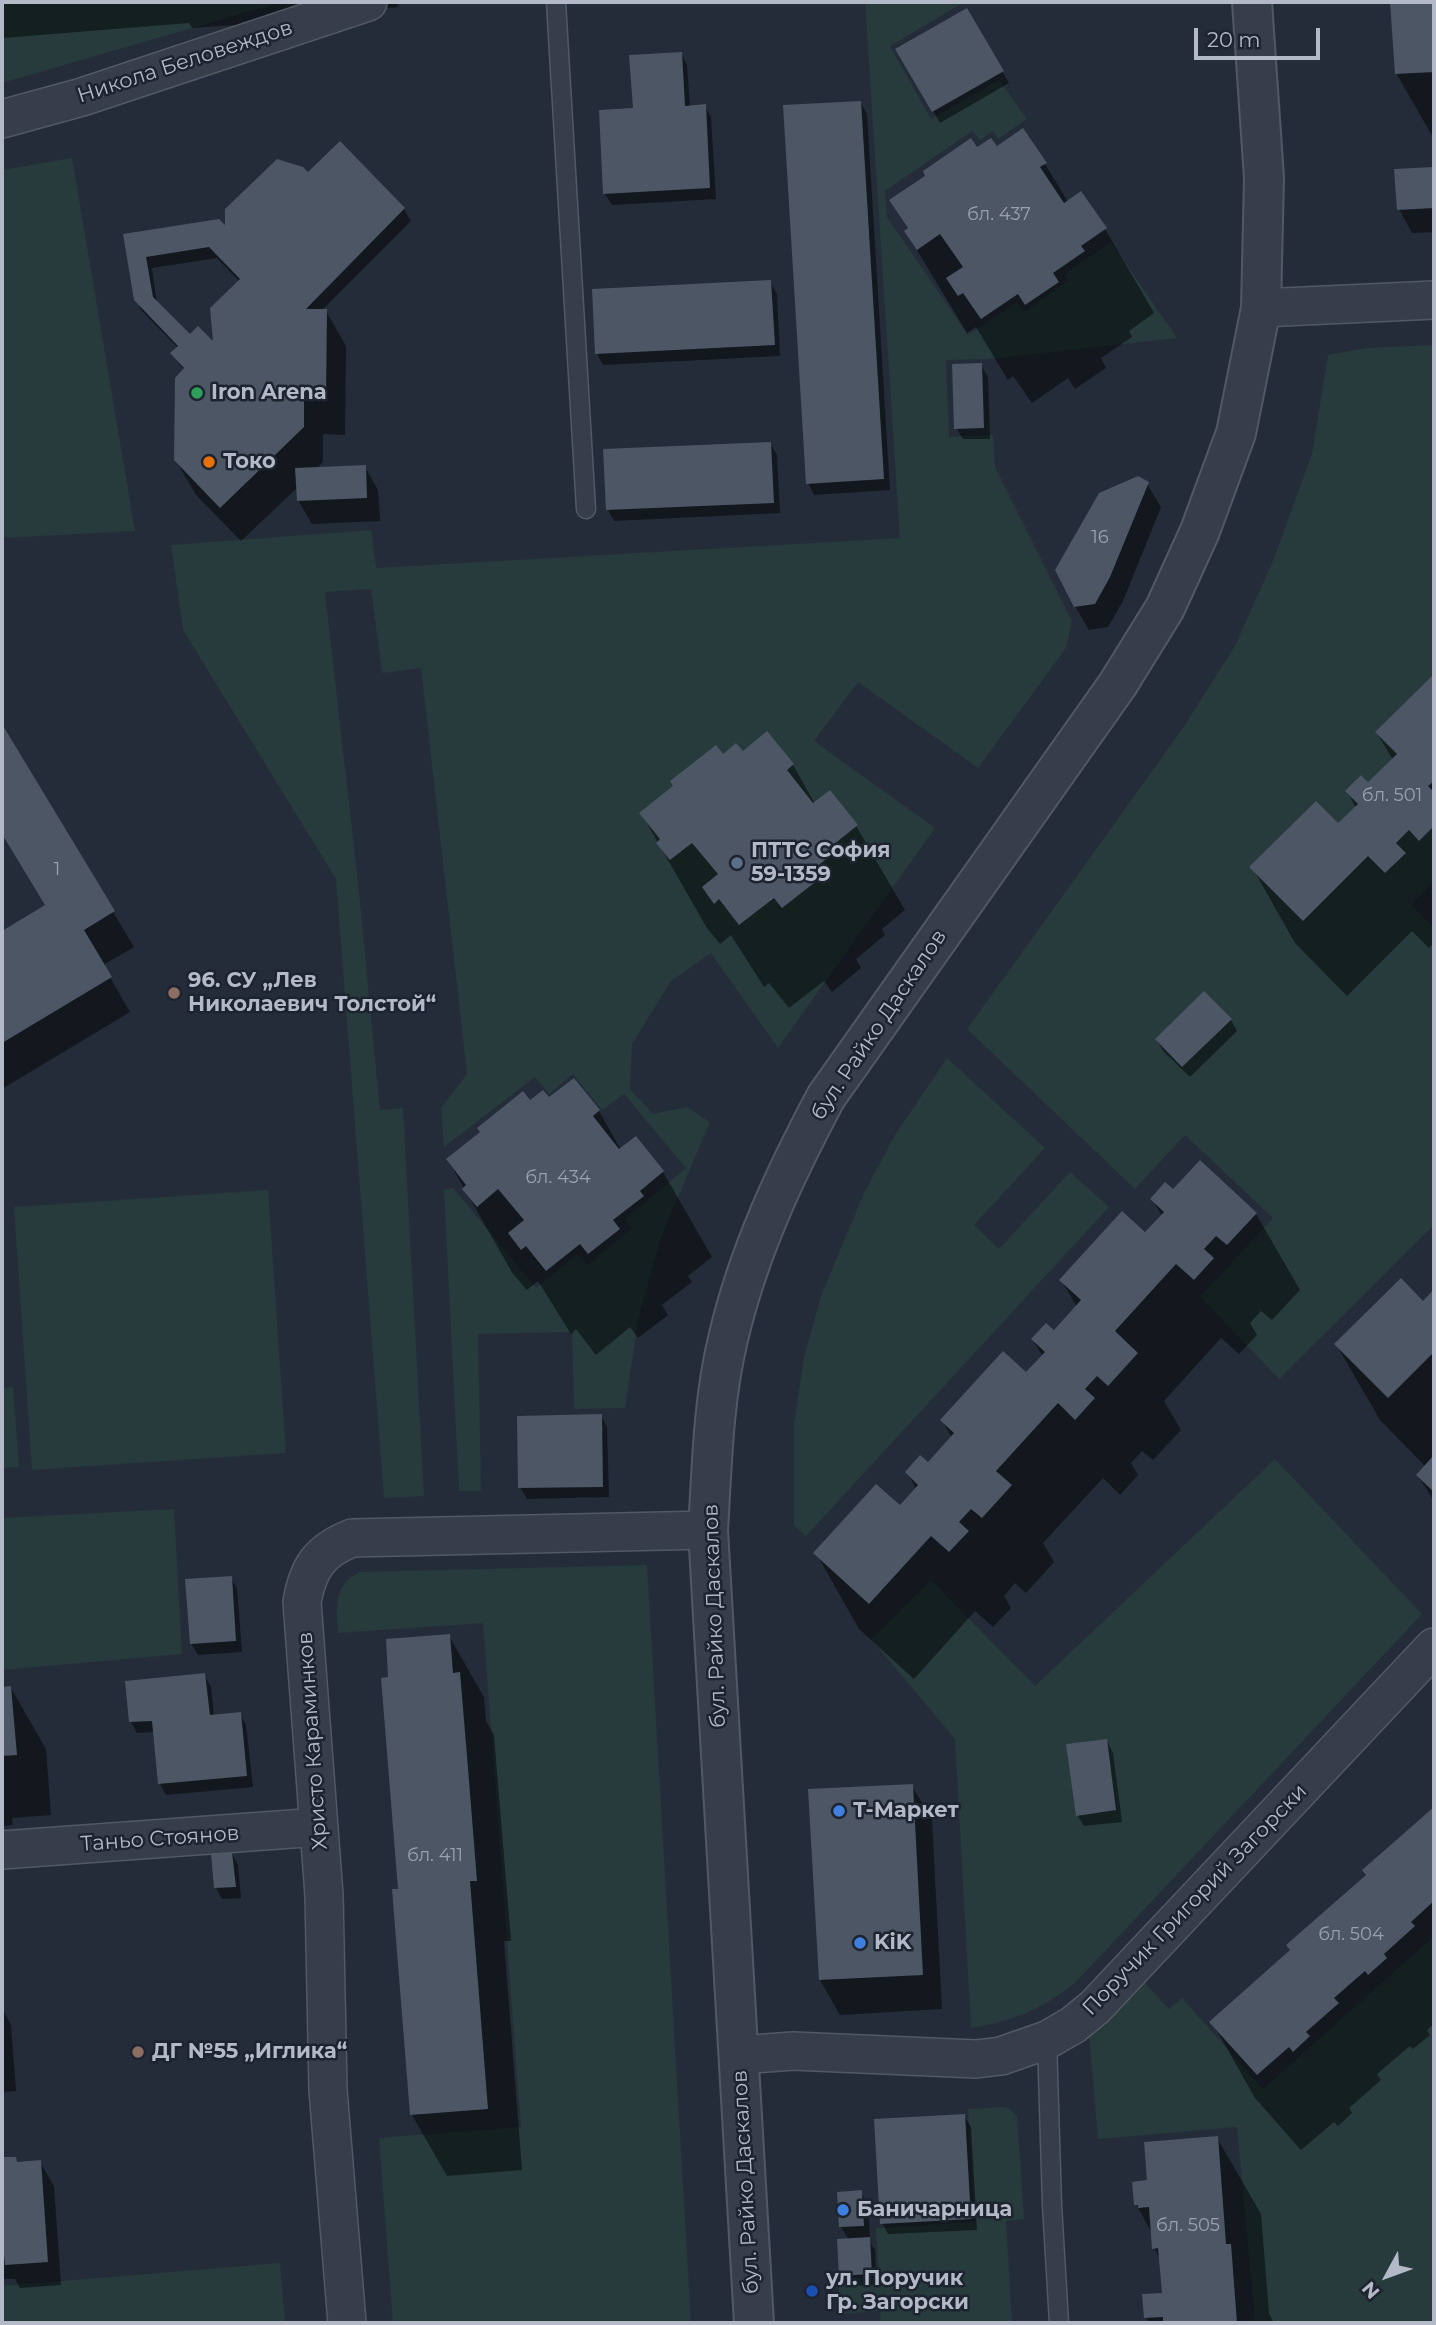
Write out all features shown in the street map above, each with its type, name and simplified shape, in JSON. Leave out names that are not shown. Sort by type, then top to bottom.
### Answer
[{"type":"street","name":"Никола Беловеждов","points":[[2,119],[82,97],[368,2]]},
{"type":"street","name":"бул. Райко Даскалов","points":[[754,2323],[708,1530],[715,1415],[727,1340],[747,1270],[791,1163],[826,1097],[1118,684],[1165,608],[1200,531],[1236,433],[1261,308],[1264,178],[1252,2]]},
{"type":"street","points":[[1261,308],[1434,300]]},
{"type":"street","name":"Христо Караминков","points":[[348,2323],[328,2090],[324,1895],[302,1602],[306,1580],[317,1560],[334,1545],[352,1538],[708,1530]]},
{"type":"street","name":"Поручик Григорий Загорски","points":[[739,2055],[793,2051],[976,2059],[1001,2056],[1047,2040],[1073,2025],[1095,2007],[1434,1647]]},
{"type":"street","name":"Таньо Стоянов","points":[[2,1850],[319,1827]]},
{"type":"lane","points":[[556,2],[586,509]]},
{"type":"lane","points":[[1047,2040],[1059,2323]]},
{"type":"shaded area","points":[[2,2],[282,2],[2,83]]},
{"type":"shaded area","points":[[865,2],[964,2],[890,46],[931,119],[999,80],[1027,119],[998,139],[993,131],[980,140],[972,131],[885,191],[887,217],[968,335],[1017,302],[1024,312],[1068,281],[1064,274],[1111,242],[1177,338],[990,359],[946,360],[949,437],[993,435],[995,467],[1072,621],[1066,648],[978,768],[858,682],[814,741],[935,828],[778,1048],[711,953],[671,981],[632,1044],[630,1089],[653,1114],[687,1107],[710,1122],[660,1240],[638,1321],[625,1408],[574,1409],[572,1332],[478,1334],[481,1491],[459,1491],[444,1190],[453,1188],[536,1288],[577,1254],[588,1265],[632,1228],[625,1219],[686,1168],[624,1094],[602,1110],[573,1074],[549,1094],[535,1077],[444,1147],[441,1108],[467,1074],[421,668],[382,673],[371,589],[325,592],[358,882],[380,1110],[403,1108],[424,1496],[384,1498],[336,879],[183,630],[171,545],[371,530],[376,568],[900,538]]},
{"type":"shaded area","points":[[72,158],[135,531],[2,538],[2,170]]},
{"type":"shaded area","points":[[1434,345],[1434,674],[1375,732],[1397,754],[1368,782],[1361,775],[1345,791],[1358,804],[1338,823],[1316,801],[1250,867],[1368,856],[1385,873],[1405,853],[1396,843],[1409,830],[1419,840],[1434,826],[1434,881],[1411,905],[1434,928],[1434,1225],[1279,1379],[1200,1297],[1273,1218],[1185,1135],[1135,1189],[967,1029],[1183,728],[1235,646],[1273,561],[1312,454],[1328,355],[1366,348]]},
{"type":"shaded area","points":[[947,1058],[1045,1148],[974,1225],[999,1249],[1070,1172],[1109,1207],[806,1536],[794,1526],[794,1423],[804,1358],[821,1296],[864,1193],[895,1135]]},
{"type":"shaded area","points":[[268,1190],[286,1453],[32,1470],[14,1207]]},
{"type":"shaded area","points":[[13,1387],[19,1467],[2,1468],[2,1388]]},
{"type":"shaded area","points":[[1275,1459],[1422,1614],[1074,1984],[1050,2001],[1026,2013],[971,2028],[955,1739],[871,1639],[931,1580],[1035,1686]]},
{"type":"shaded area","points":[[174,1509],[182,1654],[2,1670],[2,1518]]},
{"type":"shaded area","points":[[647,1565],[691,2323],[393,2323],[379,2138],[521,2127],[483,1623],[338,1633],[338,1598],[345,1583],[360,1572]]},
{"type":"shaded area","points":[[1434,1936],[1434,2323],[1255,2323],[1237,2127],[1098,2139],[1089,2035],[1144,1982],[1169,2009],[1182,1998],[1263,2089]]},
{"type":"shaded area","points":[[1008,2108],[1017,2116],[1024,2219],[1006,2221],[1012,2323],[881,2323],[880,2311],[840,2314],[838,2279],[879,2276],[876,2228],[975,2222],[968,2109]]},
{"type":"shaded area","points":[[280,2263],[285,2323],[2,2323],[2,2286]]},
{"type":"building","points":[[1390,2],[1434,2],[1434,72],[1395,74]]},
{"type":"building","points":[[967,8],[1004,71],[932,112],[895,49]]},
{"type":"building","points":[[682,52],[685,106],[706,104],[710,188],[603,194],[599,110],[633,108],[629,55]]},
{"type":"building","points":[[861,101],[884,479],[806,484],[783,105]]},
{"type":"building","points":[[1023,128],[1047,163],[1040,167],[1064,203],[1081,191],[1107,228],[1081,246],[1085,251],[1053,273],[1059,282],[1025,305],[1018,294],[981,319],[963,293],[958,296],[946,278],[963,267],[940,234],[917,250],[904,231],[908,228],[889,200],[925,176],[923,171],[971,138],[977,147],[991,138],[997,146]]},
{"type":"building","points":[[340,141],[405,208],[306,309],[327,309],[326,400],[304,400],[304,427],[220,508],[174,460],[175,378],[184,368],[170,353],[178,346],[134,300],[123,234],[219,219],[225,225],[225,209],[277,159],[303,167],[308,172]],"holes":[[[209,247],[240,279],[210,308],[213,341],[198,326],[190,334],[153,297],[146,257]]]},
{"type":"building","points":[[1434,167],[1434,208],[1397,210],[1394,169]]},
{"type":"building","points":[[771,280],[775,345],[595,354],[592,289]]},
{"type":"building","points":[[982,363],[984,428],[954,429],[952,364]]},
{"type":"building","points":[[771,442],[774,503],[606,510],[603,449]]},
{"type":"building","points":[[366,465],[367,498],[297,501],[295,468]]},
{"type":"building","points":[[1138,476],[1149,482],[1110,577],[1095,604],[1074,607],[1055,570],[1099,493]]},
{"type":"building","points":[[1434,674],[1434,781],[1428,786],[1434,792],[1434,826],[1419,841],[1409,830],[1396,843],[1406,853],[1385,873],[1368,856],[1303,921],[1249,867],[1316,801],[1338,823],[1358,804],[1345,791],[1361,775],[1368,782],[1397,754],[1375,732]]},
{"type":"building","points":[[2,724],[115,911],[84,930],[112,977],[2,1043],[2,931],[45,905],[2,834]]},
{"type":"building","points":[[767,731],[794,764],[787,770],[813,803],[830,790],[858,825],[833,845],[838,850],[807,874],[814,883],[782,908],[774,898],[739,925],[719,899],[714,904],[702,887],[718,874],[692,843],[670,860],[656,843],[660,839],[639,813],[673,786],[670,781],[716,745],[723,754],[736,743],[743,751]]},
{"type":"building","points":[[1204,991],[1232,1019],[1182,1067],[1155,1039]]},
{"type":"building","points":[[574,1078],[600,1110],[593,1116],[619,1149],[636,1136],[664,1171],[640,1191],[644,1196],[613,1220],[620,1229],[588,1254],[580,1244],[546,1271],[526,1246],[521,1250],[508,1233],[524,1220],[498,1189],[477,1207],[462,1189],[466,1185],[446,1159],[480,1132],[477,1128],[523,1091],[530,1100],[543,1090],[549,1097]]},
{"type":"building","points":[[1200,1160],[1257,1213],[1227,1245],[1216,1236],[1204,1249],[1214,1258],[1194,1280],[1176,1264],[1115,1331],[1138,1353],[1108,1386],[1097,1376],[1085,1389],[1095,1398],[1075,1420],[1058,1403],[996,1471],[1012,1485],[982,1518],[971,1509],[959,1522],[969,1531],[949,1552],[931,1536],[869,1604],[813,1553],[876,1484],[900,1505],[918,1485],[905,1472],[920,1455],[928,1462],[954,1433],[940,1420],[1003,1351],[1026,1372],[1045,1352],[1031,1339],[1046,1323],[1054,1330],[1081,1300],[1059,1280],[1122,1211],[1145,1232],[1164,1212],[1150,1199],[1165,1182],[1173,1189]]},
{"type":"building","points":[[1401,1278],[1423,1301],[1434,1289],[1434,1352],[1388,1398],[1334,1344]]},
{"type":"building","points":[[602,1414],[603,1487],[518,1488],[517,1416]]},
{"type":"building","points":[[1434,1455],[1434,1492],[1416,1475]]},
{"type":"building","points":[[232,1576],[236,1641],[190,1644],[185,1579]]},
{"type":"building","points":[[450,1634],[453,1673],[460,1672],[468,1768],[477,1881],[470,1881],[488,2109],[410,2115],[392,1889],[398,1889],[381,1678],[388,1677],[386,1639]]},
{"type":"building","points":[[205,1673],[210,1715],[241,1712],[247,1776],[158,1784],[152,1721],[129,1722],[125,1681]]},
{"type":"building","points":[[11,1686],[17,1755],[2,1756],[2,1687]]},
{"type":"building","points":[[1107,1739],[1116,1810],[1076,1816],[1066,1744]]},
{"type":"building","points":[[913,1784],[923,1975],[819,1980],[808,1789]]},
{"type":"building","points":[[1434,1807],[1434,1901],[1411,1922],[1415,1926],[1384,1954],[1387,1958],[1368,1975],[1365,1971],[1334,1998],[1339,2003],[1306,2032],[1310,2036],[1293,2052],[1289,2047],[1257,2075],[1209,2022],[1290,1950],[1286,1945],[1366,1875],[1362,1870]]},
{"type":"building","points":[[232,1852],[236,1887],[214,1888],[211,1854]]},
{"type":"building","points":[[965,2114],[971,2219],[880,2224],[874,2119]]},
{"type":"building","points":[[1218,2136],[1226,2244],[1231,2244],[1237,2323],[1163,2323],[1163,2317],[1144,2318],[1142,2294],[1162,2293],[1158,2248],[1152,2249],[1149,2207],[1138,2208],[1138,2205],[1134,2205],[1132,2182],[1147,2180],[1144,2142]]},
{"type":"building","points":[[2,2157],[16,2157],[17,2162],[41,2160],[48,2262],[5,2265],[2,2255]]},
{"type":"building","points":[[862,2190],[864,2226],[839,2227],[837,2192]]},
{"type":"building","points":[[870,2237],[872,2274],[839,2276],[837,2239]]},
{"type":"place","name":"Iron Arena","points":[[197,393]]},
{"type":"place","name":"Токо","points":[[209,462]]},
{"type":"place","name":"ПТТС София 59-1359","points":[[737,863]]},
{"type":"place","name":"96. СУ „Лев Николаевич Толстой“","points":[[174,993]]},
{"type":"place","name":"Т-Маркет","points":[[839,1811]]},
{"type":"place","name":"KiK","points":[[860,1943]]},
{"type":"place","name":"ДГ №55 „Иглика“","points":[[138,2052]]},
{"type":"place","name":"Баничарница","points":[[843,2210]]},
{"type":"place","name":"ул. Поручик Гр. Загорски","points":[[812,2291]]}]
